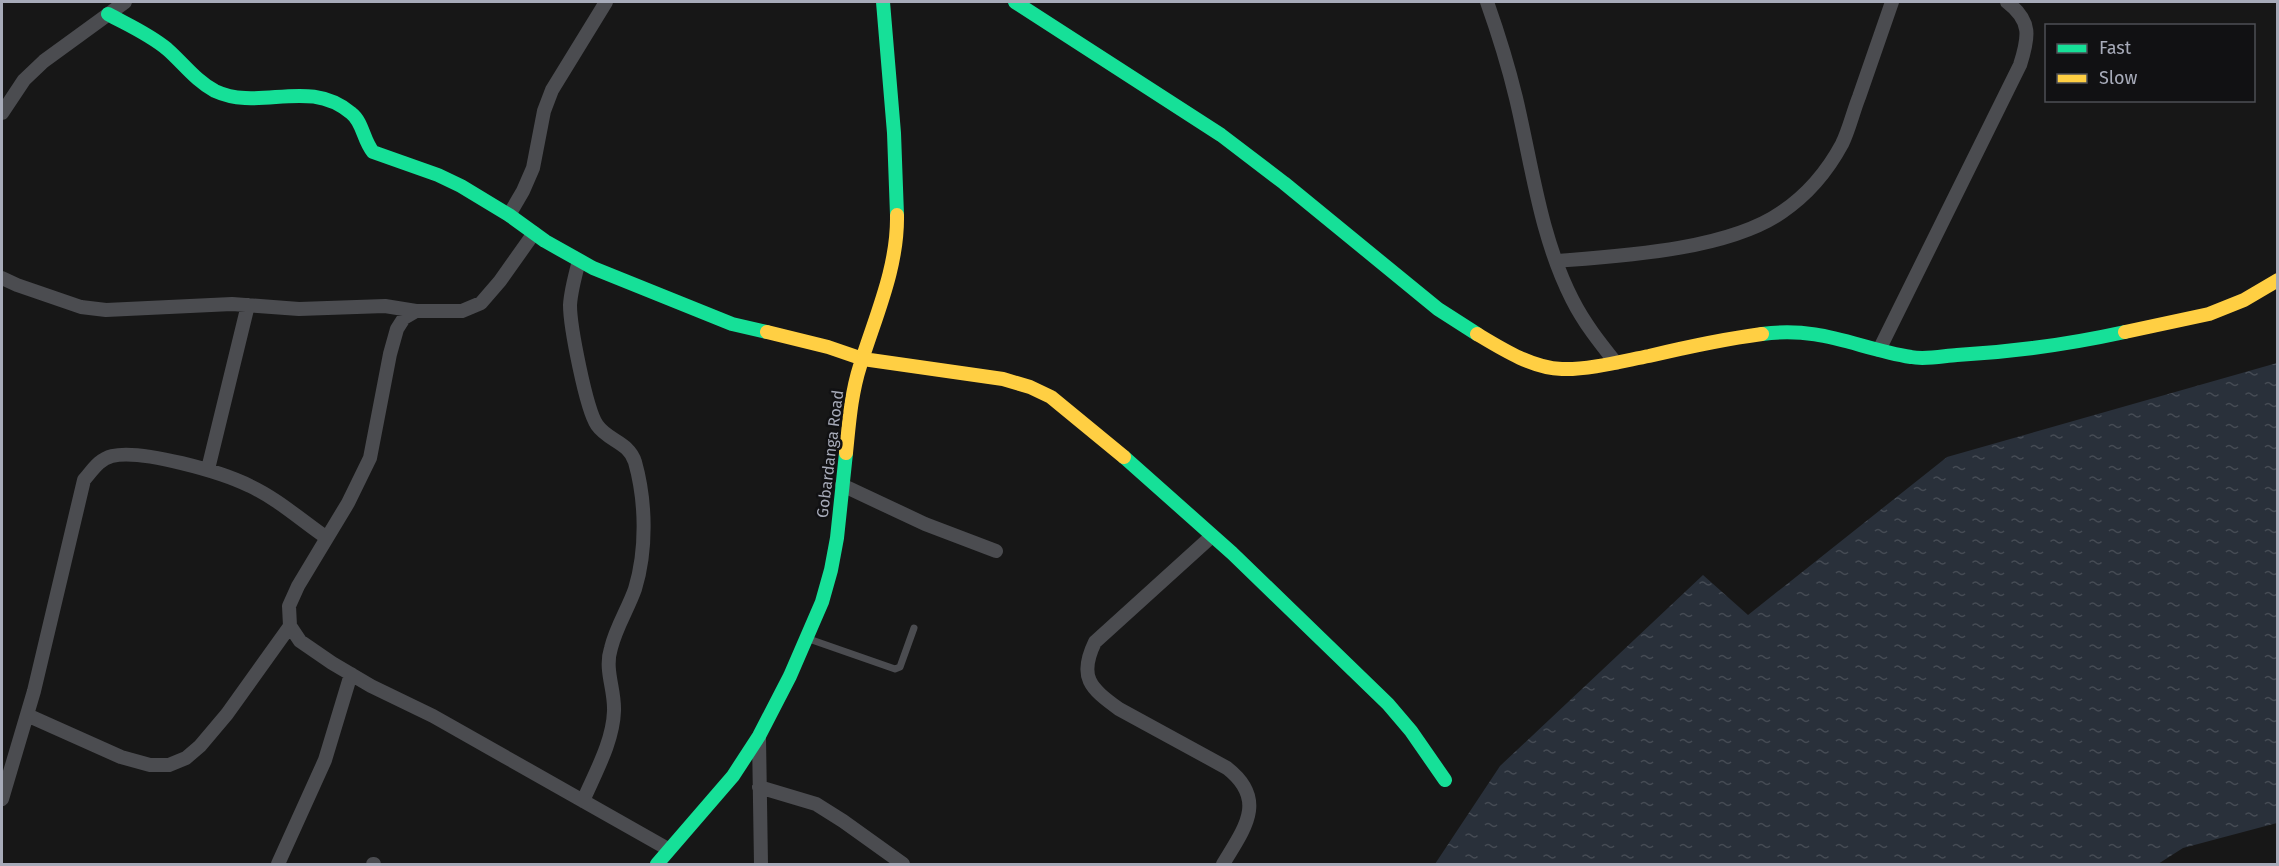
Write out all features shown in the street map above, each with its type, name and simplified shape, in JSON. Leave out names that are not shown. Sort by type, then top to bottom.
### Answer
[{"type":"street","points":[[2,112],[19,86],[38,68],[125,2]]},
{"type":"street","points":[[509,215],[533,168],[544,111],[552,90],[606,2]]},
{"type":"street","name":"Gobardanga Road","points":[[657,864],[733,776],[759,736],[790,676],[822,602],[831,570],[850,410],[862,358],[889,279],[897,223],[894,133],[883,2]]},
{"type":"street","points":[[1015,2],[1030,5],[1221,135],[1284,183],[1438,309],[1476,334],[1536,364],[1562,369],[1616,363],[1725,339],[1786,331],[1816,334],[1913,358],[1945,357],[2079,342],[2209,314],[2244,300],[2277,280]]},
{"type":"street","points":[[1487,2],[1501,42],[1540,210],[1556,261],[1572,299],[1592,333],[1616,363]]},
{"type":"street","points":[[1556,261],[1631,255],[1692,244],[1760,225],[1782,213],[1822,175],[1842,143],[1892,2]]},
{"type":"street","points":[[1879,350],[2020,65],[2026,48],[2026,21],[2018,10],[2007,2]]},
{"type":"street","points":[[108,14],[158,43],[201,81],[216,91],[231,96],[269,96],[300,92],[338,103],[354,114],[360,124],[366,146],[373,152],[438,175],[509,215],[579,261],[685,307],[732,324],[828,347],[862,358],[1003,379],[1030,387],[1051,397],[1089,426],[1212,536],[1388,704],[1411,731],[1445,780]]},
{"type":"street","points":[[2,278],[81,307],[106,310],[205,304],[299,309],[385,306],[416,310],[462,310],[481,303],[500,281],[534,233]]},
{"type":"street","points":[[579,261],[572,287],[570,308],[573,334],[589,408],[598,426],[626,446],[634,459],[639,480],[642,516],[641,560],[635,589],[609,655],[609,677],[614,694],[612,728],[583,801]]},
{"type":"street","points":[[208,469],[248,305]]},
{"type":"street","points":[[416,310],[404,318],[397,329],[370,458],[348,503],[298,586],[289,606],[290,626],[300,641],[351,674],[433,716],[668,849]]},
{"type":"street","points":[[2,799],[27,715],[84,480],[97,464],[111,456],[145,457],[208,469],[251,486],[327,538]]},
{"type":"street","points":[[842,484],[925,524],[996,552]]},
{"type":"street","points":[[1212,536],[1095,642],[1089,654],[1086,670],[1090,683],[1103,698],[1227,768],[1240,778],[1249,794],[1247,820],[1223,864]]},
{"type":"street","points":[[27,715],[121,757],[150,765],[169,765],[186,758],[200,746],[227,714],[290,626]]},
{"type":"street","points":[[278,864],[325,760],[351,674]]},
{"type":"street","points":[[759,736],[761,864]]},
{"type":"street","points":[[759,787],[816,804],[903,864]]},
{"type":"lane","points":[[806,638],[895,669],[900,667],[914,628]]},
{"type":"water","points":[[2277,363],[2277,823],[2183,848],[2158,864],[1435,864],[1500,766],[1703,575],[1748,615],[1947,457]]},
{"type":"traffic: fast","points":[[883,2],[894,133],[897,215]]},
{"type":"traffic: fast","points":[[1015,2],[1221,135],[1284,183],[1438,309],[1477,334]]},
{"type":"traffic: fast","points":[[108,14],[160,44],[215,91],[249,98],[318,97],[335,103],[355,117],[373,152],[438,175],[461,186],[509,215],[545,241],[593,268],[732,324],[767,332]]},
{"type":"traffic: fast","points":[[1762,334],[1783,332],[1821,335],[1891,353],[1922,358],[2042,347],[2125,332]]},
{"type":"traffic: fast","points":[[657,864],[733,776],[759,736],[790,676],[822,602],[831,570],[837,538],[846,453]]},
{"type":"traffic: fast","points":[[1124,457],[1232,553],[1388,704],[1411,731],[1445,780]]},
{"type":"traffic: slow","points":[[846,453],[854,387],[890,273],[897,215]]},
{"type":"traffic: slow","points":[[2125,332],[2209,314],[2244,300],[2278,280]]},
{"type":"traffic: slow","points":[[767,332],[828,347],[863,359],[1003,379],[1030,387],[1051,397],[1124,457]]},
{"type":"traffic: slow","points":[[1477,334],[1529,361],[1562,369],[1606,365],[1762,334]]}]
